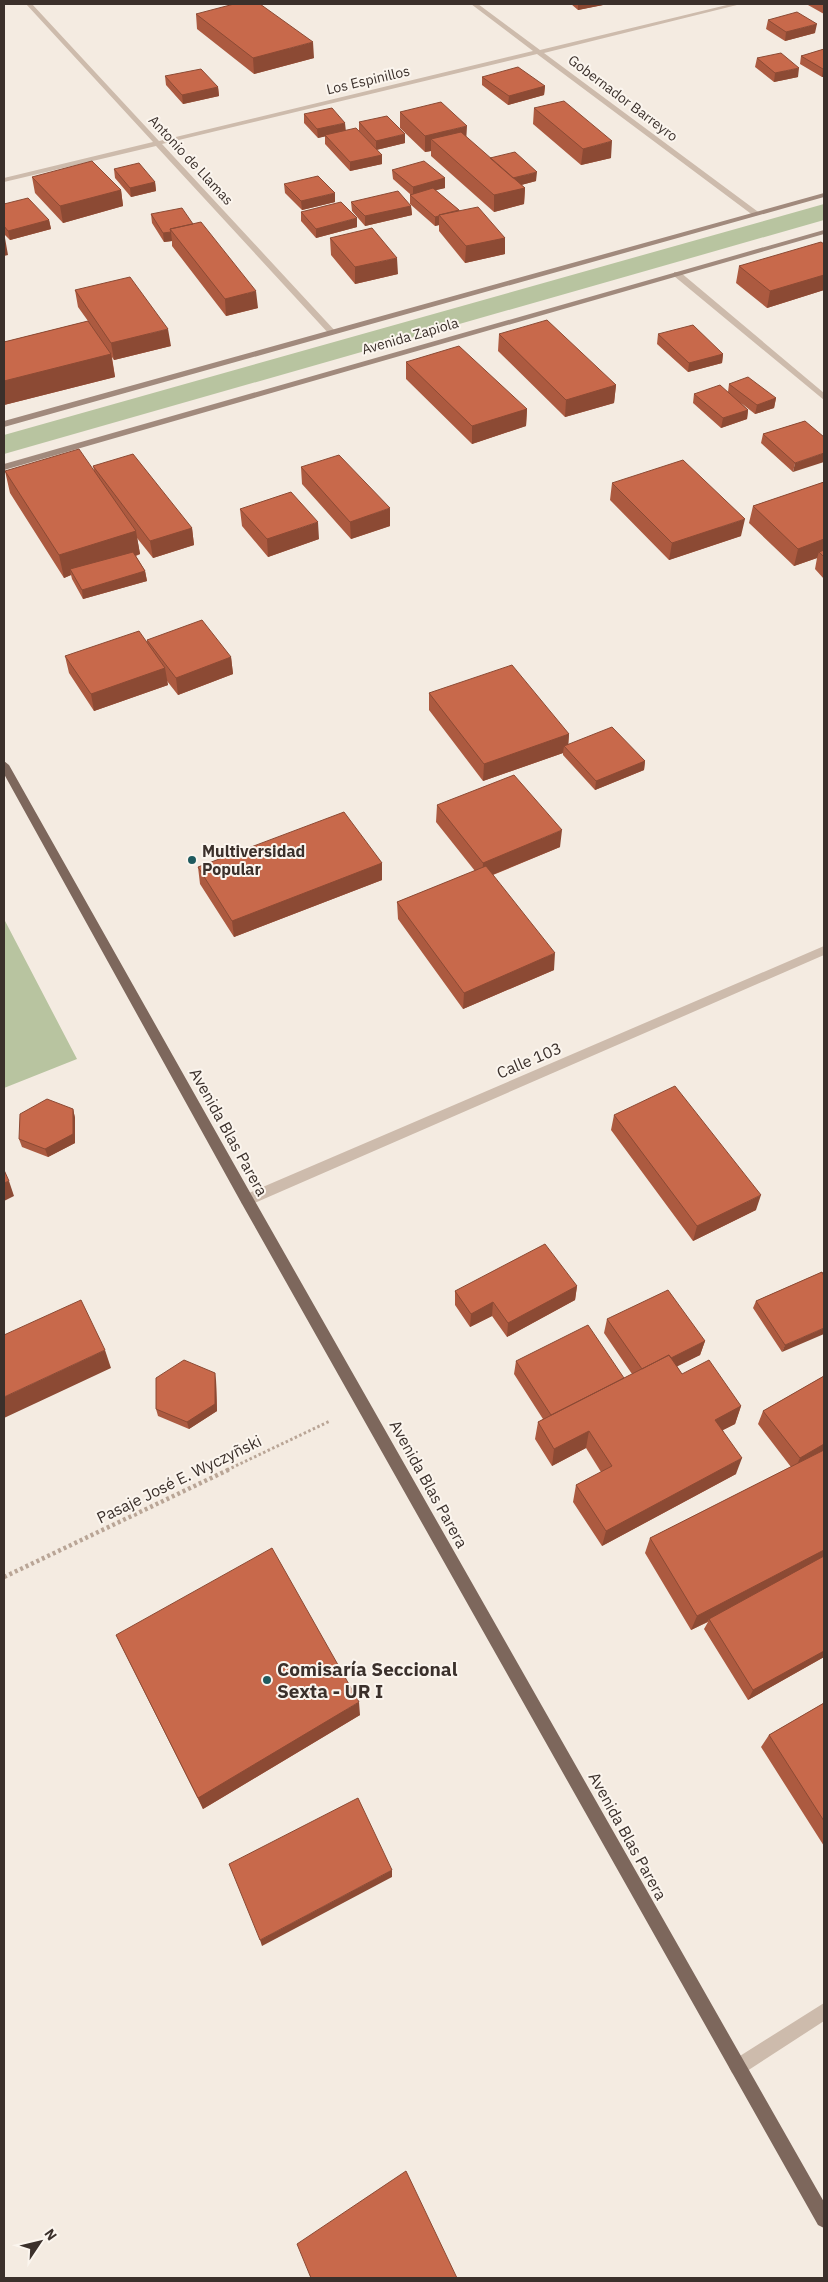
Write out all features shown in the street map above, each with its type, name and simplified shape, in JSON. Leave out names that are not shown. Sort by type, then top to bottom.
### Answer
[{"type":"main road","name":"Avenida Zapiola","points":[[4,424],[824,195]]},
{"type":"main road","name":"Avenida Zapiola","points":[[4,467],[824,232]]},
{"type":"main road","name":"Avenida Blas Parera","points":[[4,765],[247,1200],[824,2220]]},
{"type":"street","name":"Antonio de Llamas","points":[[30,4],[334,333]]},
{"type":"street","name":"Gobernador Barreyro","points":[[474,4],[757,214]]},
{"type":"street","name":"Los Espinillos","points":[[4,180],[738,4]]},
{"type":"street","points":[[677,274],[824,397]]},
{"type":"street","name":"Calle 103","points":[[247,1200],[824,950]]},
{"type":"street","points":[[738,2067],[824,2011]]},
{"type":"path","name":"Pasaje José E. Wyczyñski","points":[[4,1577],[364,1405]]},
{"type":"green space","points":[[824,204],[824,220],[4,454],[4,435]]},
{"type":"green space","points":[[4,919],[77,1059],[4,1088]]},
{"type":"building","points":[[234,4],[260,4],[313,42],[253,58],[196,14]]},
{"type":"building","points":[[797,12],[817,24],[786,32],[768,20]]},
{"type":"building","points":[[824,49],[823,69],[801,56]]},
{"type":"building","points":[[781,53],[799,68],[775,73],[757,58]]},
{"type":"building","points":[[518,67],[545,86],[509,96],[482,77]]},
{"type":"building","points":[[201,69],[218,87],[182,95],[165,76]]},
{"type":"building","points":[[564,101],[612,141],[583,149],[534,108]]},
{"type":"building","points":[[441,102],[467,126],[425,136],[400,112]]},
{"type":"building","points":[[332,108],[345,123],[317,129],[304,114]]},
{"type":"building","points":[[387,116],[405,134],[376,141],[359,122]]},
{"type":"building","points":[[356,128],[382,155],[350,162],[325,135]]},
{"type":"building","points":[[461,132],[525,188],[494,195],[431,139]]},
{"type":"building","points":[[515,152],[537,172],[513,178],[490,158]]},
{"type":"building","points":[[92,161],[121,190],[60,206],[32,177]]},
{"type":"building","points":[[424,161],[445,178],[413,187],[392,170]]},
{"type":"building","points":[[139,163],[155,182],[130,188],[114,169]]},
{"type":"building","points":[[318,176],[335,193],[301,201],[284,184]]},
{"type":"building","points":[[433,188],[459,210],[435,217],[410,195]]},
{"type":"building","points":[[398,191],[411,206],[365,216],[351,202]]},
{"type":"building","points":[[28,198],[49,220],[8,231],[4,226],[4,204]]},
{"type":"building","points":[[341,202],[357,218],[316,229],[301,212]]},
{"type":"building","points":[[478,207],[505,238],[466,246],[439,215]]},
{"type":"building","points":[[182,208],[193,224],[170,229],[171,232],[163,233],[151,214]]},
{"type":"building","points":[[201,222],[256,291],[225,299],[170,229]]},
{"type":"building","points":[[372,228],[397,258],[355,267],[330,238]]},
{"type":"building","points":[[821,242],[824,244],[824,275],[770,291],[739,266]]},
{"type":"building","points":[[130,277],[168,329],[111,343],[75,290]]},
{"type":"building","points":[[547,320],[616,385],[566,400],[499,334]]},
{"type":"building","points":[[88,321],[111,354],[4,381],[4,342]]},
{"type":"building","points":[[693,325],[723,354],[689,363],[658,334]]},
{"type":"building","points":[[459,346],[527,409],[472,426],[406,362]]},
{"type":"building","points":[[748,377],[776,398],[757,405],[729,384]]},
{"type":"building","points":[[720,385],[748,410],[723,418],[694,394]]},
{"type":"building","points":[[805,421],[824,437],[824,453],[795,463],[763,434]]},
{"type":"building","points":[[79,449],[136,531],[59,555],[5,471]]},
{"type":"building","points":[[133,454],[192,528],[150,541],[93,466]]},
{"type":"building","points":[[339,455],[390,508],[350,522],[301,467]]},
{"type":"building","points":[[683,460],[745,519],[672,543],[612,483]]},
{"type":"building","points":[[824,482],[824,539],[798,549],[753,506]]},
{"type":"building","points":[[291,492],[318,522],[267,539],[240,509]]},
{"type":"building","points":[[824,550],[824,557],[819,552]]},
{"type":"building","points":[[133,552],[145,571],[82,590],[70,569]]},
{"type":"building","points":[[202,620],[231,657],[176,678],[147,640]]},
{"type":"building","points":[[139,631],[165,668],[91,694],[65,656]]},
{"type":"building","points":[[512,665],[569,734],[484,764],[429,693]]},
{"type":"building","points":[[612,727],[645,761],[596,781],[564,746]]},
{"type":"building","points":[[514,775],[562,830],[483,863],[437,805]]},
{"type":"building","points":[[344,812],[382,863],[232,921],[198,867]]},
{"type":"building","points":[[486,866],[555,953],[464,993],[397,902]]},
{"type":"building","points":[[675,1086],[761,1195],[697,1226],[614,1115]]},
{"type":"building","points":[[47,1099],[73,1109],[73,1134],[45,1149],[19,1139],[20,1114]]},
{"type":"building","points":[[4,1170],[9,1181],[4,1183]]},
{"type":"building","points":[[545,1244],[577,1286],[508,1323],[493,1302],[471,1314],[455,1291]]},
{"type":"building","points":[[822,1272],[824,1276],[824,1328],[785,1345],[756,1301]]},
{"type":"building","points":[[668,1290],[705,1341],[671,1358],[669,1355],[642,1369],[607,1319]]},
{"type":"building","points":[[81,1300],[105,1350],[4,1397],[4,1335]]},
{"type":"building","points":[[588,1325],[624,1378],[551,1415],[516,1361]]},
{"type":"building","points":[[669,1355],[682,1374],[709,1360],[741,1406],[715,1420],[742,1458],[606,1531],[576,1485],[612,1466],[589,1431],[554,1449],[538,1422]]},
{"type":"building","points":[[184,1360],[215,1373],[215,1404],[187,1422],[156,1409],[156,1378]]},
{"type":"building","points":[[824,1376],[824,1444],[800,1458],[763,1411]]},
{"type":"building","points":[[824,1450],[824,1550],[697,1616],[650,1538]]},
{"type":"building","points":[[272,1548],[359,1702],[198,1798],[116,1635]]},
{"type":"building","points":[[824,1556],[824,1651],[753,1690],[709,1619]]},
{"type":"building","points":[[824,1703],[824,1821],[769,1735]]},
{"type":"building","points":[[358,1798],[392,1870],[260,1940],[229,1864]]},
{"type":"building","points":[[406,2171],[457,2278],[311,2278],[297,2244]]},
{"type":"place","name":"Multiversidad Popular","points":[[192,860]]},
{"type":"place","name":"Comisaría Seccional Sexta - UR I","points":[[267,1680]]}]
